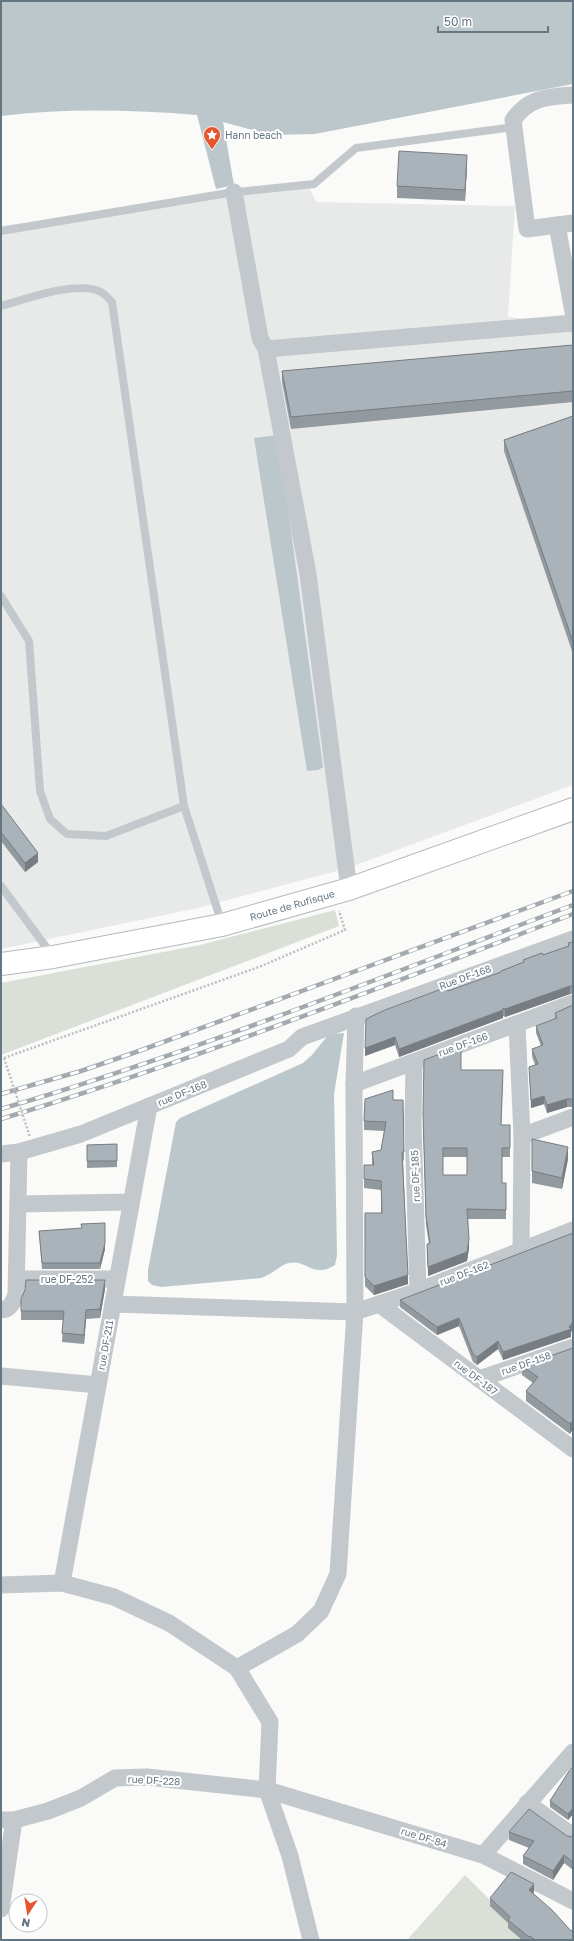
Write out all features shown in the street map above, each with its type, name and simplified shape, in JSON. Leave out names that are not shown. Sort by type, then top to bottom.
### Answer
[{"type":"main road","name":"Route de Rufisque","points":[[1,964],[53,957],[222,925],[341,891],[573,809]]},
{"type":"street","points":[[573,95],[555,96],[531,102],[519,111],[514,120],[527,229],[565,224],[573,312]]},
{"type":"street","points":[[234,192],[260,338],[266,349],[308,574],[341,891]]},
{"type":"street","points":[[266,349],[573,323]]},
{"type":"street","name":"Rue DF-168","points":[[356,1016],[573,939]]},
{"type":"street","name":"rue DF-166","points":[[354,1084],[573,1003]]},
{"type":"street","points":[[237,1668],[297,1634],[321,1611],[338,1574],[355,1312],[354,1084],[356,1016]]},
{"type":"street","name":"rue DF-168","points":[[1,1154],[19,1152],[81,1134],[289,1049],[302,1037],[356,1016]]},
{"type":"street","points":[[517,1024],[522,1136],[521,1251]]},
{"type":"street","name":"rue DF-185","points":[[414,1062],[413,1122],[418,1291]]},
{"type":"street","name":"rue DF-211","points":[[62,1584],[149,1106]]},
{"type":"street","points":[[522,1136],[572,1122]]},
{"type":"street","points":[[1,1310],[4,1310],[12,1305],[16,1295],[19,1152]]},
{"type":"street","points":[[18,1204],[131,1202]]},
{"type":"street","name":"rue DF-162","points":[[355,1312],[418,1291],[573,1230]]},
{"type":"street","name":"rue DF-252","points":[[17,1279],[117,1279]]},
{"type":"street","points":[[113,1304],[355,1312]]},
{"type":"street","name":"rue DF-187","points":[[379,1304],[573,1449]]},
{"type":"street","name":"rue DF-158","points":[[479,1379],[573,1347]]},
{"type":"street","points":[[1,1376],[98,1385]]},
{"type":"street","points":[[1,1585],[62,1584],[114,1597],[168,1623],[237,1668],[270,1722],[267,1790],[290,1856],[311,1940]]},
{"type":"street","points":[[483,1855],[573,1752]]},
{"type":"street","name":"rue DF-228","points":[[7,1820],[48,1811],[81,1798],[115,1778],[147,1777],[267,1790]]},
{"type":"street","name":"rue DF-84","points":[[267,1790],[483,1855],[573,1901]]},
{"type":"street","points":[[528,1803],[573,1836]]},
{"type":"street","points":[[1,1909],[7,1820]]},
{"type":"lane","points":[[1,231],[234,192],[314,184],[356,148],[514,127]]},
{"type":"lane","points":[[1,306],[52,292],[77,288],[100,292],[112,302],[184,806],[222,925]]},
{"type":"lane","points":[[1,596],[29,641],[40,791],[50,819],[67,834],[106,836],[184,806]]},
{"type":"lane","points":[[1,886],[53,957]]},
{"type":"path","points":[[30,1137],[4,1058],[259,967],[345,930],[341,891]]},
{"type":"shaded area","points":[[1,1],[573,1],[573,84],[315,134],[271,135],[223,122],[234,185],[216,189],[197,115],[148,112],[74,111],[25,113],[1,116]]},
{"type":"shaded area","points":[[307,183],[316,202],[515,206],[508,317],[573,324],[573,785],[348,868],[198,908],[1,949],[1,226]]},
{"type":"shaded area","points":[[278,435],[323,767],[318,770],[307,771],[254,438]]},
{"type":"shaded area","points":[[335,910],[339,926],[1,1055],[1,983],[200,945]]},
{"type":"shaded area","points":[[344,1033],[334,1094],[337,1255],[335,1265],[321,1270],[301,1264],[289,1263],[261,1278],[161,1287],[152,1285],[148,1281],[148,1270],[176,1122],[180,1118],[303,1063],[312,1055],[329,1034]]},
{"type":"shaded area","points":[[465,1875],[530,1940],[407,1940]]},
{"type":"building","points":[[399,151],[467,155],[465,190],[397,186]]},
{"type":"building","points":[[573,345],[573,391],[291,417],[282,371]]},
{"type":"building","points":[[573,416],[573,642],[504,440]]},
{"type":"building","points":[[1,804],[38,853],[25,863],[1,832]]},
{"type":"building","points":[[573,942],[573,986],[505,1009],[503,1008],[503,1010],[399,1049],[395,1037],[365,1048],[366,1019],[385,1010],[439,990],[447,988],[448,991],[501,972],[524,962],[523,960],[569,946],[568,943]]},
{"type":"building","points":[[573,1005],[573,1099],[567,1099],[547,1105],[544,1096],[531,1100],[529,1067],[538,1064],[532,1049],[543,1045],[536,1026],[557,1018],[555,1013]]},
{"type":"building","points":[[461,1046],[461,1070],[503,1070],[501,1125],[510,1125],[510,1148],[502,1148],[502,1183],[506,1183],[506,1210],[467,1209],[469,1239],[467,1252],[428,1267],[427,1244],[430,1243],[426,1216],[423,1113],[424,1060]],"holes":[[[443,1148],[467,1148],[467,1175],[443,1175]]]},
{"type":"building","points":[[393,1090],[393,1100],[403,1100],[404,1152],[402,1152],[408,1275],[374,1286],[365,1277],[365,1213],[382,1213],[381,1181],[364,1179],[364,1165],[374,1165],[372,1152],[381,1150],[386,1122],[364,1121],[365,1099]]},
{"type":"building","points":[[532,1139],[568,1147],[562,1178],[532,1171]]},
{"type":"building","points":[[117,1144],[117,1161],[87,1161],[87,1145]]},
{"type":"building","points":[[105,1223],[105,1243],[100,1263],[42,1263],[39,1231],[82,1228],[81,1224]]},
{"type":"building","points":[[573,1233],[573,1322],[569,1327],[571,1329],[503,1352],[498,1341],[477,1357],[473,1354],[459,1318],[437,1327],[400,1300],[465,1275],[465,1277],[490,1265]]},
{"type":"building","points":[[26,1280],[105,1280],[100,1309],[86,1310],[84,1335],[62,1333],[64,1311],[21,1311],[21,1299],[25,1290]]},
{"type":"building","points":[[573,1348],[573,1420],[570,1424],[526,1391],[538,1377],[522,1366]]},
{"type":"building","points":[[573,1766],[573,1808],[568,1814],[550,1801]]},
{"type":"building","points":[[529,1809],[567,1836],[573,1837],[573,1862],[564,1855],[553,1871],[523,1856],[534,1841],[509,1832]]},
{"type":"building","points":[[511,1872],[534,1884],[529,1890],[552,1910],[571,1931],[573,1929],[573,1940],[535,1940],[508,1920],[510,1917],[490,1898]]},
{"type":"railway","points":[[1,1094],[81,1071],[139,1051],[573,891]]},
{"type":"railway","points":[[1,1109],[74,1087],[217,1038],[360,986],[573,905]]},
{"type":"railway","points":[[1,1119],[74,1096],[217,1047],[360,995],[573,914]]},
{"type":"place","name":"Hann beach","points":[[212,150]]}]
